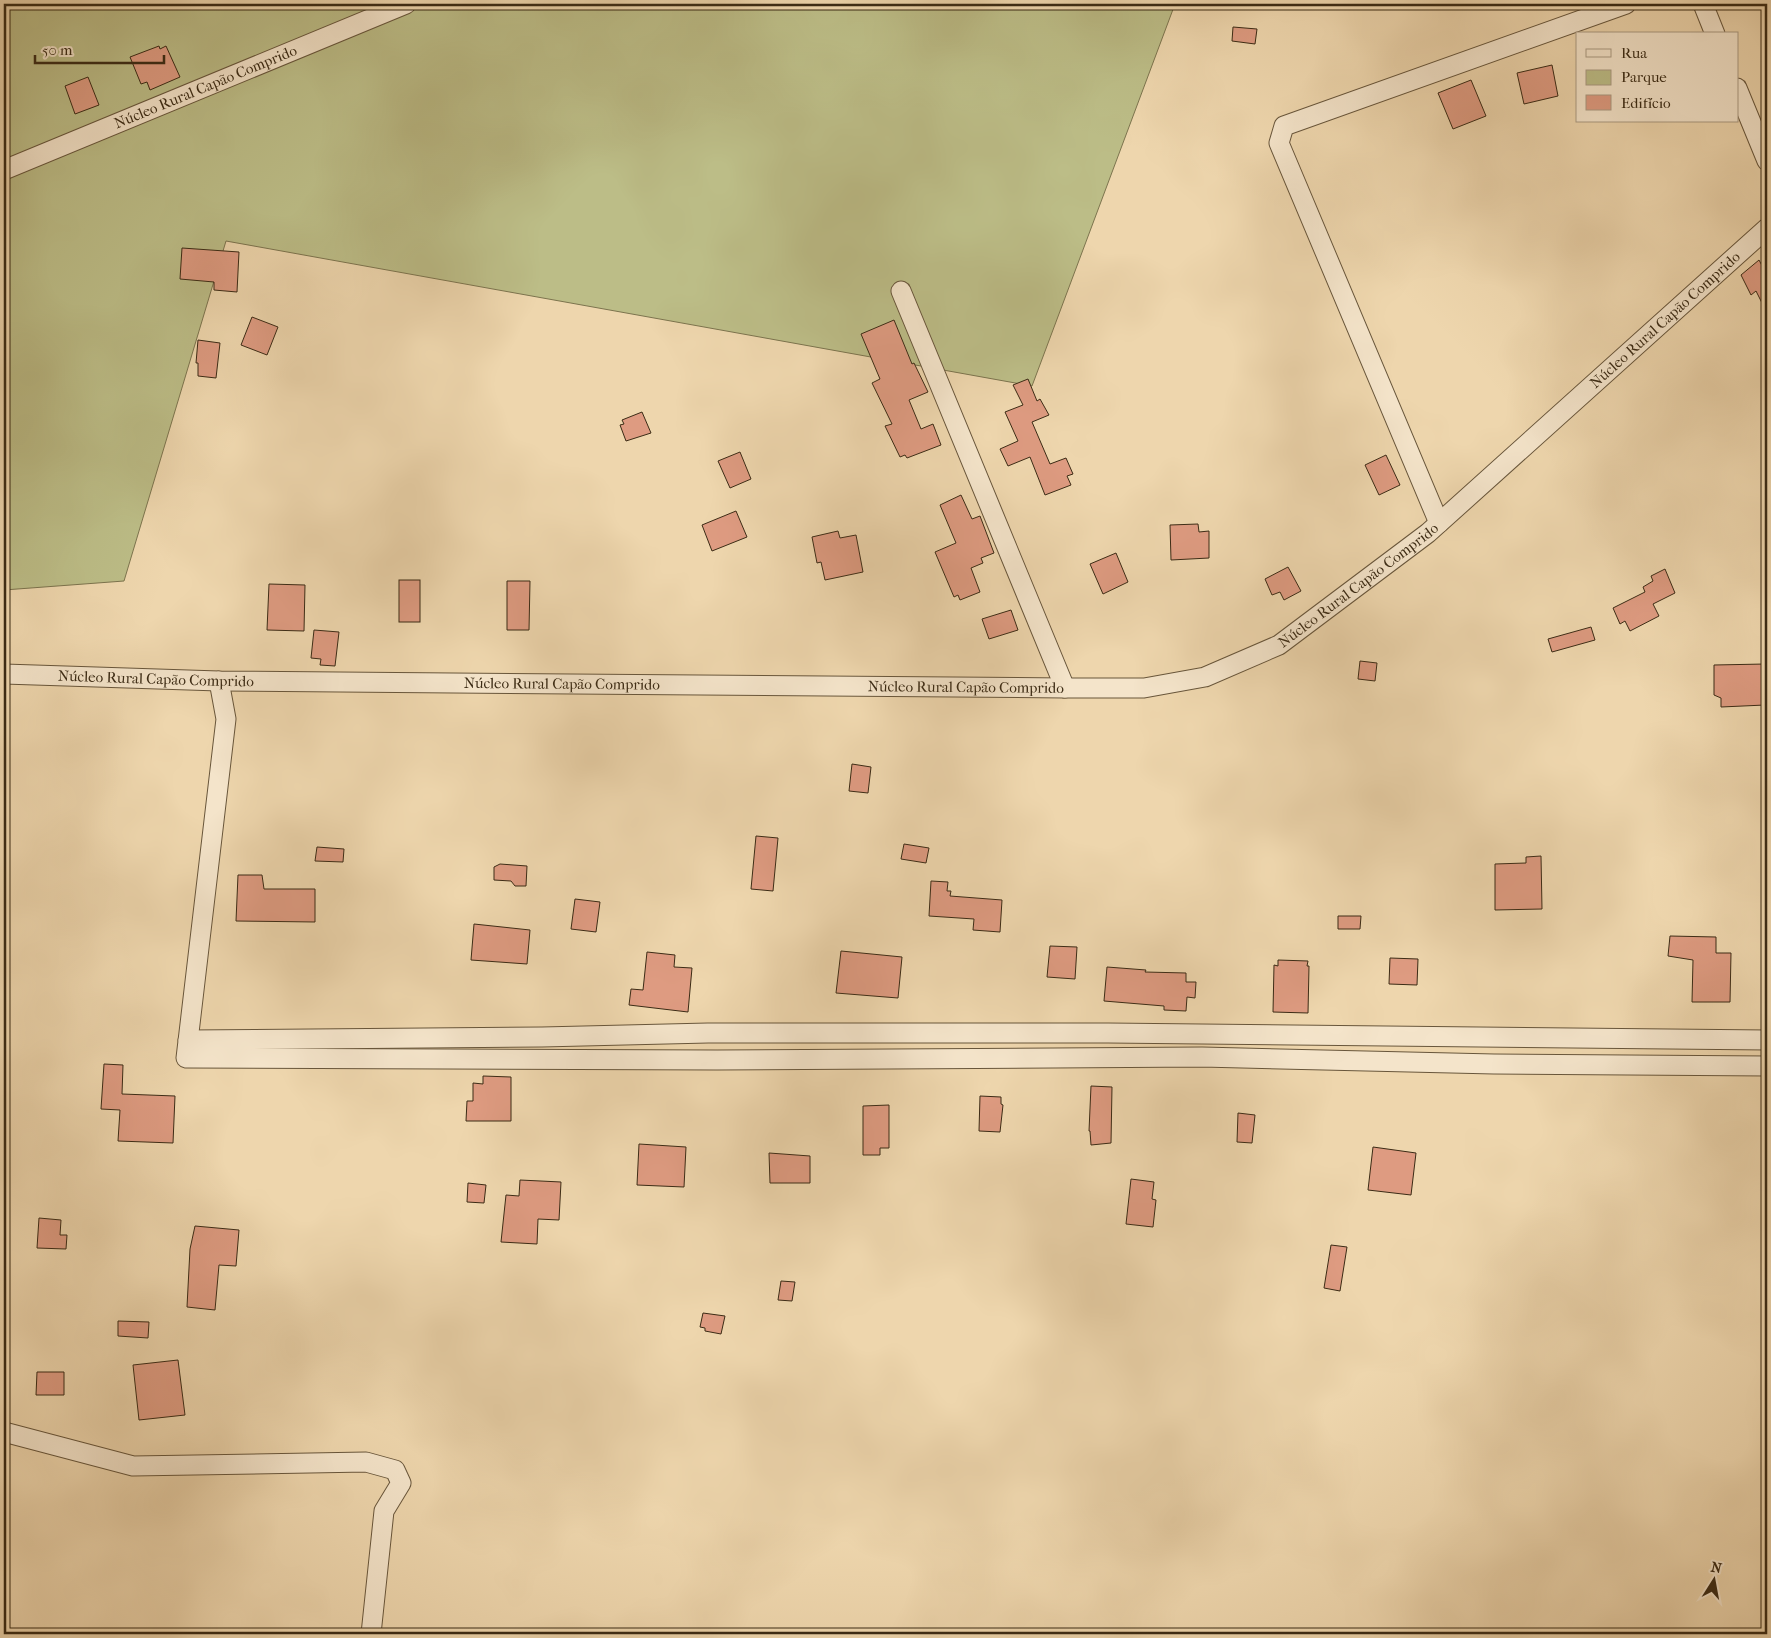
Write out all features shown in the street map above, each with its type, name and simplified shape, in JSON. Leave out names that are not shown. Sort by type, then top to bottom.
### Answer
[{"type":"street","name":"Núcleo Rural Capão Comprido","points":[[4,170],[406,4]]},
{"type":"street","points":[[1439,523],[1279,143],[1284,126],[1626,4]]},
{"type":"street","points":[[1703,4],[1714,32]]},
{"type":"street","points":[[1738,90],[1767,161]]},
{"type":"street","name":"Núcleo Rural Capão Comprido","points":[[4,674],[219,680],[1065,688],[1144,688],[1205,677],[1279,645],[1439,523],[1767,228]]},
{"type":"street","points":[[901,291],[1065,688]]},
{"type":"street","points":[[187,1049],[226,719],[219,680]]},
{"type":"street","points":[[187,1049],[815,1033],[1108,1033],[1767,1040]]},
{"type":"street","points":[[815,1033],[816,1059]]},
{"type":"street","points":[[1537,1039],[1537,1064]]},
{"type":"street","points":[[187,1049],[816,1059],[1202,1057],[1537,1064],[1767,1066]]},
{"type":"street","points":[[4,1432],[133,1466],[366,1462],[395,1470],[401,1483],[384,1511],[371,1634]]},
{"type":"green space","points":[[4,4],[1175,4],[1032,386],[226,241],[124,581],[4,590]]},
{"type":"building","points":[[1233,27],[1257,29],[1255,44],[1232,41]]},
{"type":"building","points":[[159,46],[160,49],[166,46],[180,77],[150,90],[147,82],[141,84],[130,57]]},
{"type":"building","points":[[1552,65],[1558,96],[1524,104],[1517,73]]},
{"type":"building","points":[[88,77],[99,105],[75,114],[65,86]]},
{"type":"building","points":[[1471,80],[1486,116],[1453,129],[1438,93]]},
{"type":"building","points":[[182,248],[239,252],[237,292],[214,290],[214,282],[180,279]]},
{"type":"building","points":[[1759,260],[1767,275],[1767,313],[1756,291],[1751,295],[1741,275]]},
{"type":"building","points":[[252,317],[278,327],[267,355],[241,345]]},
{"type":"building","points":[[894,320],[912,364],[914,363],[928,392],[909,400],[921,429],[933,424],[941,445],[907,458],[905,455],[900,457],[885,426],[892,424],[872,383],[880,379],[861,334]]},
{"type":"building","points":[[198,340],[220,343],[216,378],[198,376],[198,363],[196,363]]},
{"type":"building","points":[[1028,379],[1037,401],[1040,399],[1049,415],[1032,422],[1050,464],[1066,458],[1073,474],[1067,476],[1071,485],[1045,495],[1030,457],[1008,466],[1000,449],[1018,441],[1005,412],[1023,405],[1013,385]]},
{"type":"building","points":[[642,412],[651,433],[626,441],[620,425],[624,424],[622,420]]},
{"type":"building","points":[[740,452],[751,479],[730,488],[718,461]]},
{"type":"building","points":[[1386,455],[1400,485],[1379,495],[1365,465]]},
{"type":"building","points":[[961,495],[972,519],[980,516],[994,553],[981,558],[983,563],[971,568],[980,592],[960,600],[958,595],[954,597],[935,552],[956,543],[940,505]]},
{"type":"building","points":[[736,511],[747,537],[712,551],[702,525]]},
{"type":"building","points":[[1198,524],[1199,532],[1209,531],[1209,558],[1171,560],[1170,525]]},
{"type":"building","points":[[838,531],[840,538],[856,535],[863,572],[825,580],[821,562],[817,563],[812,537]]},
{"type":"building","points":[[1116,553],[1128,582],[1103,594],[1090,564]]},
{"type":"building","points":[[1288,567],[1301,591],[1284,600],[1280,592],[1272,595],[1265,579]]},
{"type":"building","points":[[1665,569],[1675,593],[1653,604],[1659,616],[1630,631],[1625,621],[1620,624],[1613,608],[1645,592],[1643,587],[1653,581],[1651,576]]},
{"type":"building","points":[[399,580],[420,580],[420,622],[399,622]]},
{"type":"building","points":[[507,581],[530,581],[529,630],[507,630]]},
{"type":"building","points":[[269,584],[305,585],[304,631],[267,630]]},
{"type":"building","points":[[1011,610],[1018,630],[989,639],[982,619]]},
{"type":"building","points":[[1591,627],[1595,640],[1552,652],[1548,639]]},
{"type":"building","points":[[314,630],[339,632],[335,666],[320,665],[321,659],[311,658]]},
{"type":"building","points":[[1360,661],[1377,663],[1375,681],[1358,679]]},
{"type":"building","points":[[1765,664],[1765,705],[1721,707],[1721,698],[1714,695],[1714,665]]},
{"type":"building","points":[[852,764],[871,767],[868,793],[849,791]]},
{"type":"building","points":[[756,836],[778,838],[773,891],[751,889]]},
{"type":"building","points":[[904,844],[929,848],[926,863],[901,859]]},
{"type":"building","points":[[317,847],[344,849],[343,862],[315,861]]},
{"type":"building","points":[[1541,856],[1542,909],[1495,910],[1495,864],[1526,863],[1526,857]]},
{"type":"building","points":[[500,864],[527,866],[526,886],[515,886],[511,881],[494,880],[494,867]]},
{"type":"building","points":[[238,875],[262,875],[264,889],[315,889],[315,922],[236,921]]},
{"type":"building","points":[[931,881],[948,882],[947,891],[951,891],[950,896],[1002,900],[1000,932],[973,930],[974,919],[929,916]]},
{"type":"building","points":[[575,899],[600,902],[596,932],[571,929]]},
{"type":"building","points":[[1338,916],[1361,916],[1360,929],[1338,929]]},
{"type":"building","points":[[474,924],[530,930],[527,964],[471,960]]},
{"type":"building","points":[[1670,936],[1716,937],[1716,953],[1731,953],[1730,1002],[1692,1002],[1693,960],[1668,956]]},
{"type":"building","points":[[1050,946],[1077,947],[1075,979],[1047,977]]},
{"type":"building","points":[[841,951],[902,957],[898,998],[836,993]]},
{"type":"building","points":[[647,952],[675,955],[674,967],[692,968],[688,1012],[629,1005],[631,989],[643,990]]},
{"type":"building","points":[[1390,958],[1418,959],[1417,985],[1389,984]]},
{"type":"building","points":[[1278,960],[1308,961],[1308,1013],[1273,1012],[1274,965],[1278,966]]},
{"type":"building","points":[[1107,967],[1146,970],[1145,972],[1186,973],[1186,982],[1196,982],[1195,998],[1187,997],[1186,1011],[1164,1010],[1164,1006],[1104,1001]]},
{"type":"building","points":[[104,1064],[123,1065],[122,1094],[175,1096],[173,1143],[118,1141],[120,1110],[101,1109]]},
{"type":"building","points":[[483,1076],[511,1077],[511,1121],[466,1121],[467,1101],[473,1101],[473,1083],[483,1084]]},
{"type":"building","points":[[1091,1086],[1112,1087],[1111,1143],[1091,1145],[1089,1131]]},
{"type":"building","points":[[980,1096],[1001,1097],[1001,1104],[1003,1105],[1000,1132],[979,1131]]},
{"type":"building","points":[[889,1105],[889,1148],[880,1148],[880,1155],[863,1155],[863,1106]]},
{"type":"building","points":[[1238,1113],[1255,1115],[1252,1143],[1237,1142]]},
{"type":"building","points":[[639,1144],[686,1147],[684,1187],[637,1185]]},
{"type":"building","points":[[1373,1147],[1416,1153],[1411,1195],[1368,1190]]},
{"type":"building","points":[[769,1153],[810,1156],[810,1183],[770,1183]]},
{"type":"building","points":[[1131,1179],[1154,1182],[1152,1199],[1156,1200],[1153,1227],[1126,1224]]},
{"type":"building","points":[[520,1180],[561,1182],[559,1220],[538,1219],[537,1244],[501,1242],[506,1195],[519,1196]]},
{"type":"building","points":[[468,1183],[486,1185],[484,1203],[467,1202]]},
{"type":"building","points":[[39,1218],[61,1220],[60,1235],[67,1235],[66,1249],[37,1248]]},
{"type":"building","points":[[195,1226],[239,1230],[236,1266],[219,1265],[215,1310],[187,1307],[190,1249]]},
{"type":"building","points":[[1331,1245],[1347,1247],[1340,1291],[1324,1288]]},
{"type":"building","points":[[781,1281],[795,1282],[792,1301],[778,1300]]},
{"type":"building","points":[[703,1313],[725,1316],[721,1334],[705,1331],[705,1328],[700,1327]]},
{"type":"building","points":[[118,1321],[149,1322],[148,1338],[118,1336]]},
{"type":"building","points":[[178,1360],[185,1415],[139,1420],[133,1365]]},
{"type":"building","points":[[37,1372],[64,1372],[64,1395],[36,1395]]}]
